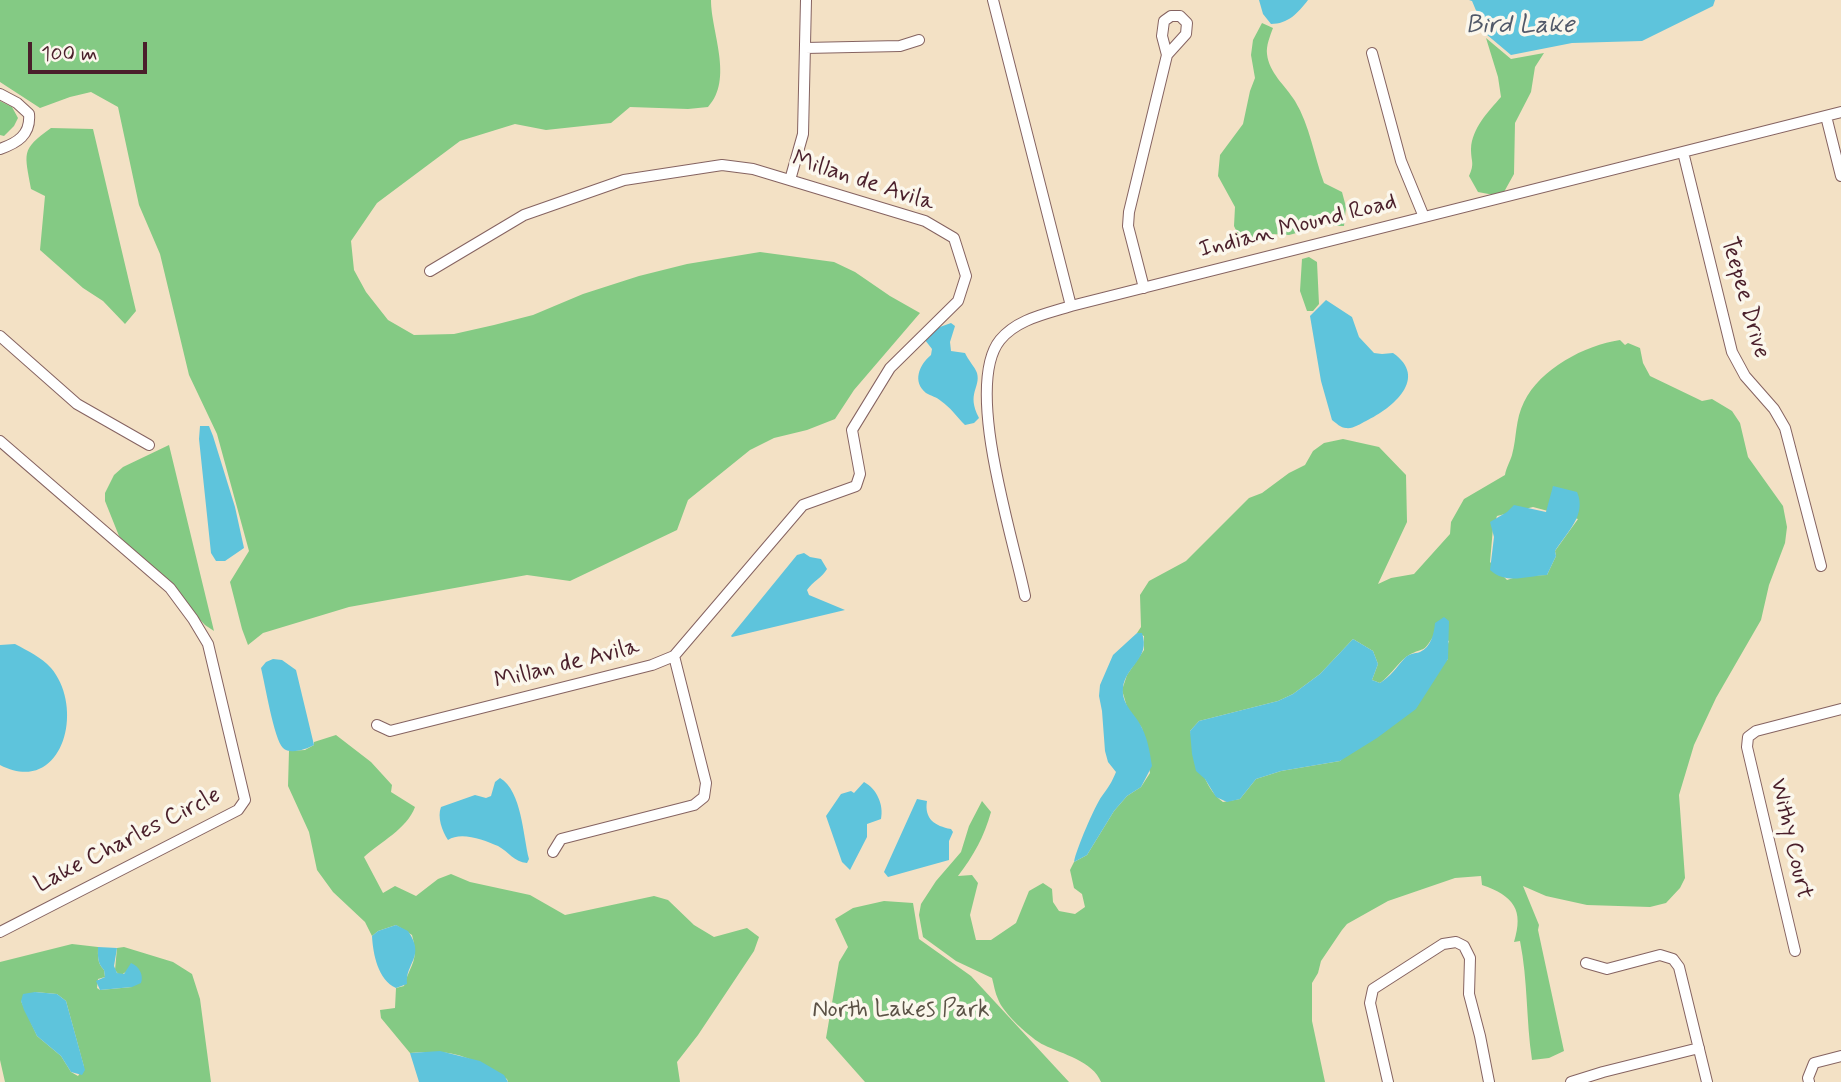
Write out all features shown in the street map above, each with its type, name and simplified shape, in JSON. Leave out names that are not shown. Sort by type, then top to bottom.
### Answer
[{"type":"street","points":[[790,180],[803,134],[806,0]]},
{"type":"street","points":[[993,0],[1071,306]]},
{"type":"street","points":[[805,48],[900,46],[919,40]]},
{"type":"street","points":[[1372,53],[1401,162],[1424,217]]},
{"type":"street","points":[[1144,288],[1128,226],[1129,212],[1167,55]]},
{"type":"street","points":[[0,94],[17,103],[29,114],[30,124],[17,143],[0,149]]},
{"type":"street","name":"Indian Mound Road","points":[[1025,596],[990,449],[987,405],[990,361],[998,341],[1013,326],[1071,306],[1841,112]]},
{"type":"street","points":[[1826,116],[1841,176]]},
{"type":"street","name":"Teepee Drive","points":[[1683,152],[1732,352],[1745,376],[1774,409],[1785,428],[1821,566]]},
{"type":"street","name":"Millan de Avila","points":[[377,725],[390,731],[652,665],[674,656],[803,505],[856,486],[860,474],[852,430],[890,368],[958,301],[965,276],[954,238],[925,220],[753,169],[722,165],[624,180],[524,215],[430,271]]},
{"type":"street","points":[[0,336],[77,404],[149,445]]},
{"type":"street","name":"Lake Charles Circle","points":[[0,441],[170,588],[193,619],[208,645],[245,800],[238,810],[0,932]]},
{"type":"street","points":[[553,852],[561,839],[694,805],[704,797],[706,783],[674,656]]},
{"type":"street","name":"Withy Court","points":[[1795,951],[1747,747],[1748,737],[1756,731],[1841,709]]},
{"type":"street","points":[[1388,1082],[1370,1003],[1373,989],[1443,944],[1456,942],[1464,946],[1471,958],[1469,995],[1489,1082]]},
{"type":"street","points":[[1586,963],[1607,969],[1660,956],[1673,959],[1679,967],[1707,1082]]},
{"type":"street","points":[[1571,1082],[1605,1077],[1699,1048]]},
{"type":"street","points":[[1809,1082],[1814,1063],[1841,1056]]},
{"type":"green space","points":[[0,0],[711,0],[720,69],[716,96],[708,107],[630,107],[611,123],[546,130],[515,124],[460,141],[377,203],[351,241],[354,270],[366,292],[388,320],[414,335],[454,334],[533,315],[583,294],[639,276],[687,264],[760,252],[834,262],[855,272],[920,313],[854,390],[835,419],[807,430],[774,438],[750,450],[688,500],[677,530],[570,581],[527,575],[349,607],[263,633],[248,645],[230,582],[249,551],[217,434],[189,375],[160,254],[139,205],[118,107],[91,92],[40,108],[0,82]]},
{"type":"green space","points":[[1262,23],[1273,28],[1268,41],[1268,61],[1300,111],[1324,183],[1342,192],[1346,207],[1344,226],[1323,226],[1289,235],[1271,234],[1241,241],[1234,226],[1235,207],[1218,176],[1220,155],[1243,124],[1255,78],[1251,55],[1253,40]]},
{"type":"green space","points":[[1486,38],[1511,59],[1544,53],[1535,67],[1531,92],[1515,123],[1514,174],[1504,192],[1494,195],[1478,192],[1469,176],[1474,134],[1501,97]]},
{"type":"green space","points":[[0,101],[12,107],[18,118],[4,136],[0,135]]},
{"type":"green space","points":[[51,128],[93,129],[136,311],[125,324],[103,301],[83,288],[40,250],[45,196],[31,189],[27,153],[29,147]]},
{"type":"green space","points":[[1309,257],[1317,262],[1319,304],[1313,311],[1307,311],[1300,291],[1302,259]]},
{"type":"green space","points":[[1620,340],[1625,345],[1628,343],[1640,348],[1643,363],[1650,376],[1702,401],[1712,399],[1732,411],[1740,423],[1748,457],[1783,506],[1787,527],[1785,543],[1769,585],[1761,620],[1716,698],[1694,745],[1679,795],[1685,878],[1680,888],[1666,903],[1650,907],[1587,905],[1546,896],[1523,886],[1539,925],[1564,1051],[1549,1058],[1532,1060],[1523,956],[1520,941],[1514,942],[1517,913],[1509,899],[1482,885],[1481,876],[1455,878],[1388,901],[1347,924],[1342,930],[1321,961],[1312,983],[1312,1021],[1325,1082],[1101,1082],[1084,1063],[1038,1042],[1018,1025],[1001,1004],[992,978],[956,961],[923,937],[919,915],[921,904],[936,881],[961,852],[969,826],[982,801],[991,812],[978,846],[958,876],[972,875],[978,883],[970,915],[976,940],[991,940],[1016,923],[1029,891],[1043,883],[1052,889],[1053,902],[1059,911],[1075,914],[1085,907],[1082,894],[1074,888],[1070,870],[1074,862],[1087,855],[1114,811],[1127,796],[1141,787],[1150,773],[1142,728],[1127,707],[1122,690],[1127,675],[1144,650],[1144,636],[1137,633],[1141,627],[1140,595],[1149,581],[1186,561],[1249,498],[1262,493],[1305,465],[1313,451],[1324,443],[1343,439],[1379,447],[1406,475],[1407,522],[1378,584],[1391,578],[1414,574],[1450,534],[1451,522],[1464,499],[1505,475],[1514,448],[1519,415],[1531,390],[1565,360]],"holes":[[[1533,507],[1578,519],[1555,551],[1556,556],[1547,575],[1519,576],[1507,580],[1490,562],[1493,528],[1497,516]],[[1434,635],[1449,641],[1446,649],[1448,659],[1340,761],[1281,771],[1256,779],[1240,799],[1223,802],[1210,788],[1190,731],[1199,721],[1278,701],[1293,694],[1320,674],[1353,639],[1373,651],[1378,664],[1372,680],[1380,683],[1406,657],[1425,648]]]},
{"type":"green space","points":[[169,445],[214,631],[205,625],[119,536],[105,501],[105,493],[114,475],[123,467]]},
{"type":"green space","points":[[336,735],[371,762],[392,785],[391,792],[415,807],[400,829],[364,857],[383,893],[395,886],[416,896],[438,879],[451,874],[470,882],[530,895],[565,915],[654,896],[668,900],[694,925],[714,937],[747,928],[759,937],[754,951],[677,1062],[680,1082],[508,1082],[494,1071],[451,1053],[410,1053],[381,1018],[380,1010],[395,1008],[396,988],[404,986],[413,962],[415,951],[412,935],[396,925],[372,936],[365,922],[333,892],[317,870],[309,832],[288,786],[289,751],[305,750],[314,745],[314,742]]},
{"type":"green space","name":"North Lakes Park","points":[[884,901],[913,903],[919,939],[971,976],[1069,1082],[865,1082],[826,1038],[839,962],[848,947],[835,919],[853,908]]},
{"type":"green space","points":[[72,944],[98,947],[98,959],[105,977],[98,979],[97,988],[100,990],[132,987],[127,971],[120,976],[115,970],[117,948],[124,947],[173,962],[192,974],[200,999],[211,1082],[5,1082],[0,1060],[0,962]],"holes":[[[35,992],[57,994],[66,1001],[84,1067],[78,1076],[71,1072],[61,1056],[37,1036],[21,1001]]]},
{"type":"water","points":[[1259,0],[1308,0],[1292,17],[1271,24],[1263,14]]},
{"type":"water","name":"Bird Lake","points":[[1469,0],[1715,0],[1713,6],[1642,41],[1572,43],[1511,55],[1486,34],[1472,1]]},
{"type":"water","points":[[1326,300],[1352,317],[1359,337],[1374,353],[1393,353],[1408,372],[1403,392],[1396,400],[1376,415],[1351,428],[1342,427],[1332,420],[1321,381],[1310,316]]},
{"type":"water","points":[[951,323],[955,326],[950,342],[951,351],[965,353],[978,378],[974,403],[979,418],[974,423],[965,425],[938,398],[926,393],[918,379],[920,369],[931,355],[932,349],[925,340],[937,328]]},
{"type":"water","points":[[200,426],[209,426],[213,436],[235,507],[244,548],[225,561],[216,561],[211,553],[199,439]]},
{"type":"water","points":[[1553,486],[1577,492],[1579,508],[1578,516],[1555,551],[1556,556],[1547,575],[1517,579],[1496,575],[1490,570],[1494,537],[1490,522],[1514,505],[1546,512]]},
{"type":"water","points":[[804,553],[821,559],[827,569],[807,590],[809,595],[845,610],[732,637],[797,555]]},
{"type":"water","points":[[1444,617],[1449,621],[1448,659],[1416,709],[1340,761],[1281,771],[1256,779],[1240,799],[1227,802],[1216,797],[1205,779],[1196,771],[1190,731],[1199,721],[1278,701],[1293,694],[1320,674],[1353,639],[1373,651],[1378,664],[1372,680],[1380,683],[1406,657],[1427,647],[1433,636],[1435,623]]},
{"type":"water","points":[[1137,633],[1142,633],[1143,649],[1125,680],[1123,694],[1144,733],[1152,766],[1141,787],[1127,796],[1114,811],[1087,855],[1074,862],[1091,818],[1116,772],[1108,762],[1105,751],[1100,685],[1113,655]]},
{"type":"water","points":[[15,644],[39,657],[51,668],[61,685],[67,705],[67,725],[62,744],[53,759],[39,769],[21,772],[0,765],[0,645]]},
{"type":"water","points":[[273,659],[282,660],[296,670],[314,745],[298,751],[283,748],[273,723],[261,668]]},
{"type":"water","points":[[500,778],[507,784],[517,803],[529,859],[527,863],[515,859],[498,846],[479,839],[459,836],[448,840],[442,828],[441,807],[475,795],[486,798],[491,796],[495,782]]},
{"type":"water","points":[[864,782],[879,798],[881,819],[867,824],[867,837],[850,870],[842,862],[826,816],[841,794],[851,791],[854,793]]},
{"type":"water","points":[[917,799],[927,801],[927,813],[932,821],[953,832],[949,841],[949,860],[888,877],[884,872]]},
{"type":"water","points":[[396,925],[408,931],[413,940],[415,954],[407,984],[396,988],[381,973],[375,958],[372,936]]},
{"type":"water","points":[[98,947],[117,948],[114,966],[117,973],[124,974],[131,963],[140,971],[141,983],[132,987],[100,990],[96,981],[105,977],[98,959]]},
{"type":"water","points":[[23,994],[57,994],[66,1001],[85,1070],[82,1075],[71,1072],[61,1056],[37,1036],[21,1001]]},
{"type":"water","points":[[440,1051],[480,1061],[504,1075],[508,1082],[419,1082],[410,1053]]}]
